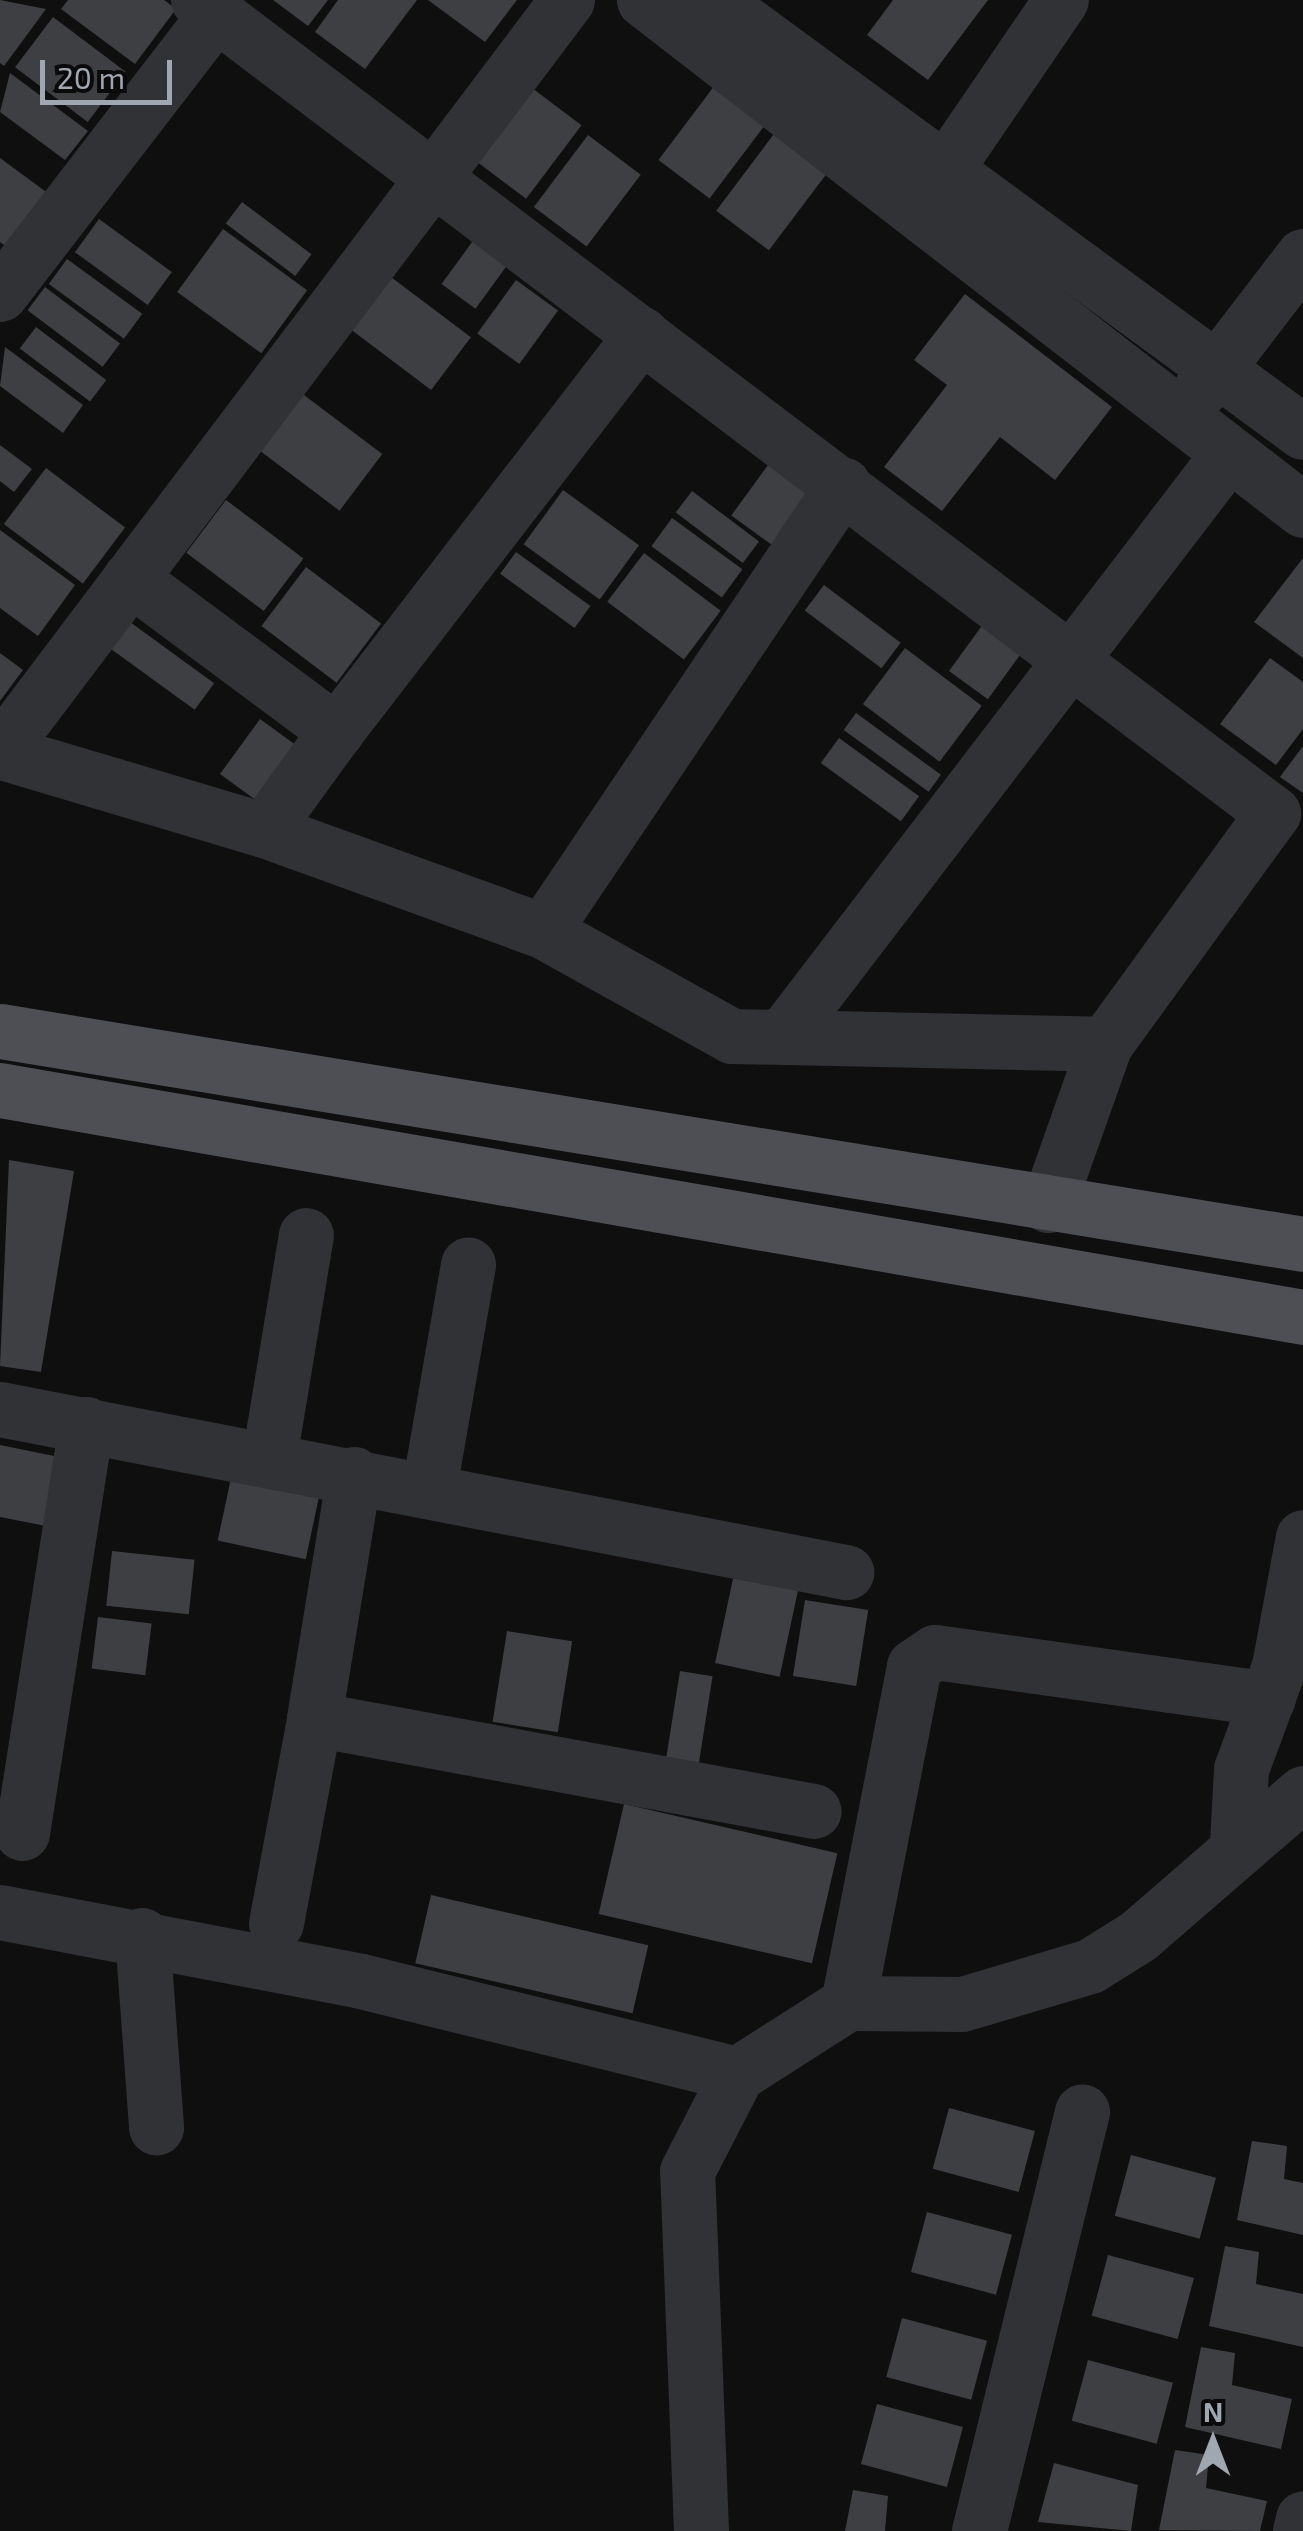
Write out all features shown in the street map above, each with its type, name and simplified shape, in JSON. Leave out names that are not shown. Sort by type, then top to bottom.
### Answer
[{"type":"main road","points":[[0,1031],[1303,1244]]},
{"type":"main road","points":[[0,1090],[1303,1317]]},
{"type":"street","points":[[568,0],[428,174],[1,751],[264,830],[542,931],[732,1036],[786,1032],[1104,1044]]},
{"type":"street","points":[[644,0],[932,189],[1218,361],[1298,417],[1243,464],[1071,655],[786,1032]]},
{"type":"street","points":[[714,0],[932,189],[1184,418],[1303,510]]},
{"type":"street","points":[[932,189],[1062,0]]},
{"type":"street","points":[[0,294],[207,7],[1071,655],[1273,814],[1104,1044],[1048,1205]]},
{"type":"street","points":[[1184,418],[1218,361],[1303,256]]},
{"type":"street","points":[[264,830],[642,334]]},
{"type":"street","points":[[542,931],[843,486]]},
{"type":"street","points":[[130,578],[336,731]]},
{"type":"street","points":[[269,1458],[306,1235]]},
{"type":"street","points":[[429,1488],[468,1264]]},
{"type":"street","points":[[0,1409],[429,1488],[846,1572]]},
{"type":"street","points":[[22,1833],[86,1424]]},
{"type":"street","points":[[276,1923],[354,1474]]},
{"type":"street","points":[[1236,1843],[1241,1768],[1268,1700],[1303,1537]]},
{"type":"street","points":[[848,2003],[922,1654],[1268,1700]]},
{"type":"street","points":[[314,1718],[814,1811]]},
{"type":"street","points":[[701,2531],[682,2202],[686,2171],[737,2074],[848,2003],[962,2004],[1090,1966],[1138,1936],[1236,1843],[1303,1793]]},
{"type":"street","points":[[0,1912],[142,1936],[737,2074]]},
{"type":"street","points":[[142,1936],[156,2127]]},
{"type":"street","points":[[979,2531],[1082,2111]]},
{"type":"street","points":[[1300,2531],[1303,2518]]},
{"type":"building","points":[[0,0],[46,9],[4,66],[0,63]]},
{"type":"building","points":[[68,0],[164,0],[176,9],[135,64],[61,9]]},
{"type":"building","points":[[273,0],[328,0],[308,26]]},
{"type":"building","points":[[338,0],[417,0],[365,69],[315,32]]},
{"type":"building","points":[[428,0],[517,0],[485,42]]},
{"type":"building","points":[[893,0],[988,0],[928,80],[867,35]]},
{"type":"building","points":[[53,17],[126,72],[88,122],[15,67]]},
{"type":"building","points":[[10,73],[88,131],[65,160],[0,112]]},
{"type":"building","points":[[718,81],[769,120],[710,199],[658,160]]},
{"type":"building","points":[[528,85],[582,125],[526,199],[473,158]]},
{"type":"building","points":[[783,122],[836,162],[769,250],[716,211]]},
{"type":"building","points":[[588,135],[641,175],[587,247],[534,207]]},
{"type":"building","points":[[0,158],[49,194],[8,248],[0,242]]},
{"type":"building","points":[[242,202],[311,254],[295,276],[226,224]]},
{"type":"building","points":[[99,219],[172,272],[148,305],[75,252]]},
{"type":"building","points":[[223,229],[307,290],[261,353],[177,292]]},
{"type":"building","points":[[475,238],[509,263],[475,309],[441,284]]},
{"type":"building","points":[[67,259],[142,314],[124,339],[49,284]]},
{"type":"building","points":[[391,277],[471,337],[431,390],[351,330]]},
{"type":"building","points":[[516,280],[558,311],[519,364],[477,333]]},
{"type":"building","points":[[45,287],[120,344],[103,367],[28,310]]},
{"type":"building","points":[[965,294],[1112,407],[1055,480],[1000,437],[942,511],[884,467],[947,385],[914,360]]},
{"type":"building","points":[[36,327],[106,380],[90,402],[20,349]]},
{"type":"building","points":[[5,347],[83,405],[63,433],[0,386]]},
{"type":"building","points":[[300,392],[382,454],[340,511],[257,449]]},
{"type":"building","points":[[0,445],[32,469],[14,492],[0,481]]},
{"type":"building","points":[[773,458],[815,489],[773,546],[731,515]]},
{"type":"building","points":[[46,468],[125,528],[83,583],[4,524]]},
{"type":"building","points":[[563,490],[639,545],[600,599],[524,544]]},
{"type":"building","points":[[692,491],[759,542],[743,563],[676,513]]},
{"type":"building","points":[[226,500],[303,558],[264,611],[186,553]]},
{"type":"building","points":[[672,518],[742,569],[722,597],[651,546]]},
{"type":"building","points":[[0,530],[75,585],[38,636],[0,608]]},
{"type":"building","points":[[516,552],[590,606],[575,628],[500,574]]},
{"type":"building","points":[[644,553],[721,611],[684,659],[607,602]]},
{"type":"building","points":[[1303,558],[1303,658],[1254,622]]},
{"type":"building","points":[[306,567],[381,624],[337,683],[261,626]]},
{"type":"building","points":[[824,585],[901,643],[881,668],[805,611]]},
{"type":"building","points":[[989,616],[1028,644],[988,699],[949,671]]},
{"type":"building","points":[[130,622],[214,683],[195,710],[111,649]]},
{"type":"building","points":[[905,648],[982,706],[940,762],[863,704]]},
{"type":"building","points":[[0,653],[23,670],[0,701]]},
{"type":"building","points":[[1270,658],[1303,682],[1303,729],[1276,765],[1220,724]]},
{"type":"building","points":[[856,713],[941,775],[929,792],[844,730]]},
{"type":"building","points":[[260,719],[299,747],[259,802],[220,774]]},
{"type":"building","points":[[839,738],[919,796],[901,821],[821,763]]},
{"type":"building","points":[[1303,746],[1303,793],[1280,777]]},
{"type":"building","points":[[9,1160],[74,1171],[41,1372],[0,1366]]},
{"type":"building","points":[[0,1445],[64,1458],[51,1527],[0,1517]]},
{"type":"building","points":[[231,1478],[319,1497],[306,1559],[218,1541]]},
{"type":"building","points":[[112,1551],[195,1560],[189,1614],[106,1606]]},
{"type":"building","points":[[734,1574],[799,1588],[780,1677],[715,1663]]},
{"type":"building","points":[[805,1600],[868,1610],[856,1686],[793,1676]]},
{"type":"building","points":[[98,1617],[152,1624],[145,1675],[92,1669]]},
{"type":"building","points":[[507,1631],[572,1641],[558,1732],[493,1722]]},
{"type":"building","points":[[680,1671],[713,1676],[697,1776],[664,1771]]},
{"type":"building","points":[[624,1804],[837,1853],[812,1963],[599,1914]]},
{"type":"building","points":[[431,1895],[648,1945],[633,2013],[415,1963]]},
{"type":"building","points":[[949,2108],[1035,2131],[1019,2192],[933,2169]]},
{"type":"building","points":[[1252,2141],[1287,2146],[1284,2179],[1303,2183],[1303,2235],[1237,2220]]},
{"type":"building","points":[[1131,2155],[1216,2178],[1200,2239],[1115,2216]]},
{"type":"building","points":[[927,2212],[1012,2235],[996,2295],[911,2272]]},
{"type":"building","points":[[1225,2246],[1259,2252],[1256,2284],[1303,2294],[1303,2347],[1209,2326]]},
{"type":"building","points":[[1108,2255],[1194,2278],[1178,2339],[1092,2316]]},
{"type":"building","points":[[902,2318],[987,2341],[971,2400],[886,2377]]},
{"type":"building","points":[[1201,2347],[1235,2353],[1232,2385],[1292,2399],[1281,2449],[1185,2427]]},
{"type":"building","points":[[1088,2360],[1173,2383],[1157,2444],[1072,2421]]},
{"type":"building","points":[[877,2404],[963,2427],[947,2487],[861,2464]]},
{"type":"building","points":[[1175,2450],[1209,2455],[1206,2488],[1267,2501],[1260,2531],[1159,2530]]},
{"type":"building","points":[[1054,2463],[1138,2485],[1131,2531],[1038,2522]]},
{"type":"building","points":[[853,2490],[888,2496],[885,2531],[845,2531]]}]
